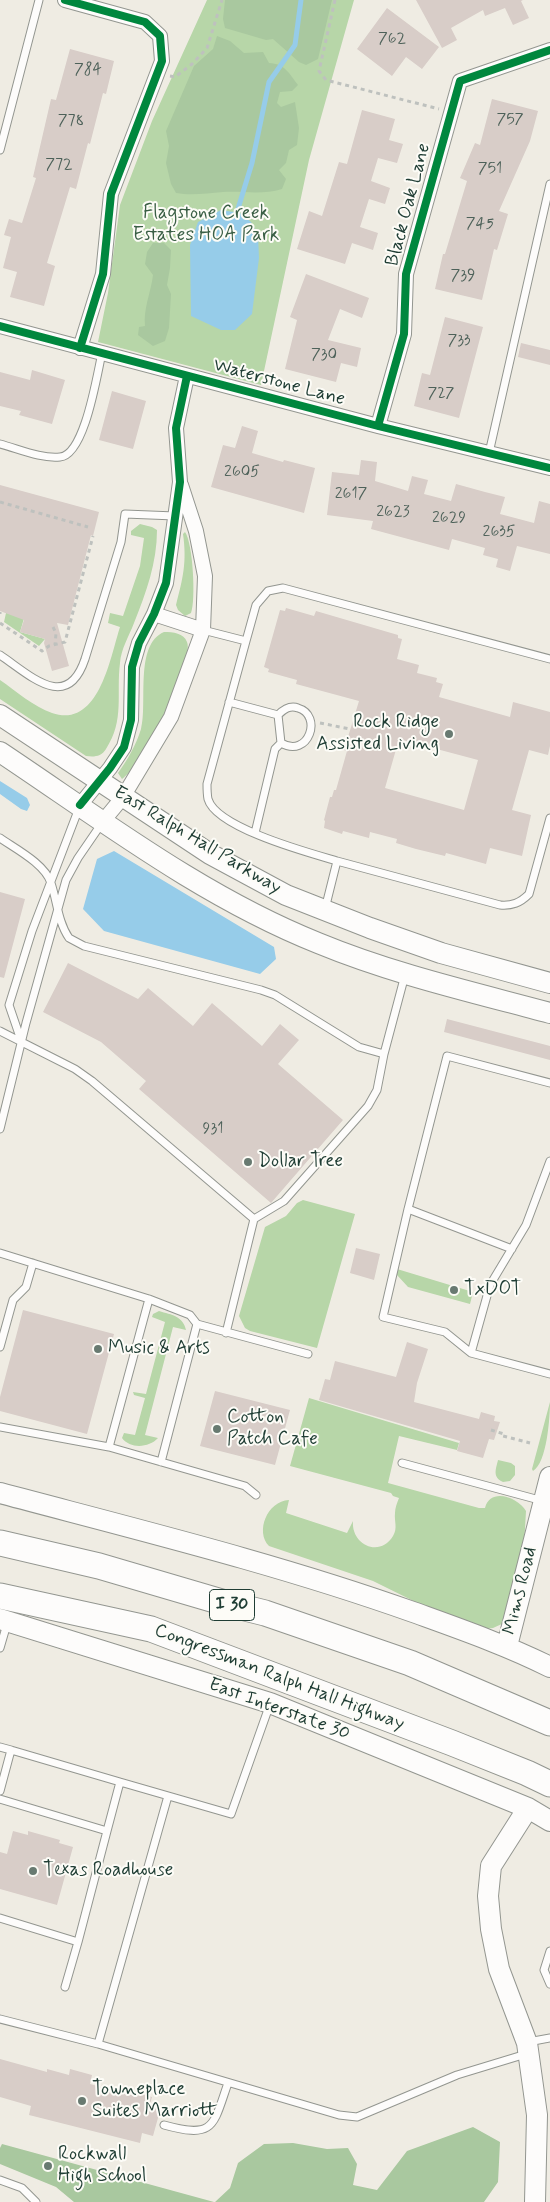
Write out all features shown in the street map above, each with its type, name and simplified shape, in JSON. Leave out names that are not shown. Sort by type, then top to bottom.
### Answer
[{"type":"highway","name":"I 30","points":[[0,1543],[99,1566],[265,1613],[410,1663],[550,1723]]},
{"type":"highway","name":"Congressman Ralph Hall Highway","points":[[0,1596],[151,1629],[452,1743],[550,1784]]},
{"type":"highway","points":[[452,1743],[511,1780],[539,1803]]},
{"type":"main road","name":"East Ralph Hall Parkway","points":[[0,715],[210,854],[286,895],[441,953],[550,983]]},
{"type":"main road","name":"East Ralph Hall Parkway","points":[[0,752],[188,877],[245,908],[317,943],[406,975],[550,1013]]},
{"type":"main road","name":"Mims Road","points":[[507,1646],[550,1478]]},
{"type":"main road","points":[[0,1492],[341,1587],[507,1646],[550,1667]]},
{"type":"main road","name":"East Interstate 30","points":[[4,1620],[270,1703],[539,1803],[550,1821]]},
{"type":"main road","points":[[535,2202],[537,2115],[532,2070],[527,2048],[499,1969],[490,1929],[488,1896],[491,1866],[539,1803]]},
{"type":"street","points":[[65,0],[145,22],[160,36],[162,61],[111,194],[103,274],[80,348]]},
{"type":"street","name":"Black Oak Lane","points":[[378,426],[404,334],[406,274],[460,81],[550,50]]},
{"type":"street","name":"Waterstone Lane","points":[[0,326],[378,426],[550,468]]},
{"type":"street","points":[[80,805],[124,748],[131,720],[132,667],[139,643],[154,614],[166,583],[180,482],[176,428],[187,376]]},
{"type":"street","points":[[104,820],[124,797],[171,717],[203,630],[205,576],[196,532],[180,482]]},
{"type":"street","points":[[154,614],[203,630]]},
{"type":"lane","points":[[0,150],[39,0]]},
{"type":"lane","points":[[489,453],[550,184]]},
{"type":"lane","points":[[0,444],[46,456],[62,457],[70,452],[79,442],[90,407],[102,353]]},
{"type":"lane","points":[[0,655],[44,685],[54,688],[72,683],[81,671],[88,650],[121,542],[125,514],[175,516]]},
{"type":"lane","points":[[550,659],[283,588],[268,591],[256,605],[207,784],[208,800],[220,814],[282,845],[508,906],[522,901],[529,894],[550,818]]},
{"type":"lane","points":[[203,630],[246,641]]},
{"type":"lane","points":[[229,702],[278,715]]},
{"type":"lane","points":[[278,715],[284,709],[294,707],[303,709],[312,723],[306,741],[298,746],[289,747],[282,743]]},
{"type":"lane","points":[[278,715],[282,743]]},
{"type":"lane","points":[[255,833],[275,748],[282,743]]},
{"type":"lane","points":[[22,1043],[9,1005],[32,931],[80,805]]},
{"type":"lane","points":[[0,1129],[26,1023],[66,880],[78,858],[104,820]]},
{"type":"lane","points":[[0,838],[35,861],[51,881],[57,908],[69,938],[84,946],[275,995],[359,1047],[384,1054]]},
{"type":"lane","points":[[324,910],[337,861]]},
{"type":"lane","points":[[226,1333],[254,1219],[284,1201],[368,1106],[377,1090],[384,1054],[406,975]]},
{"type":"lane","points":[[0,1031],[75,1069],[92,1081],[254,1219]]},
{"type":"lane","points":[[550,1083],[447,1056],[383,1317],[445,1332],[471,1353],[550,1374]]},
{"type":"lane","points":[[471,1353],[490,1285],[526,1225],[550,1161]]},
{"type":"lane","points":[[408,1209],[512,1249]]},
{"type":"lane","points":[[0,1252],[149,1299],[190,1315],[197,1324],[308,1354]]},
{"type":"lane","points":[[1,1343],[13,1300],[26,1287],[33,1262]]},
{"type":"lane","points":[[109,1447],[149,1299]]},
{"type":"lane","points":[[161,1462],[197,1324]]},
{"type":"lane","points":[[0,1427],[109,1447],[245,1486],[256,1495]]},
{"type":"lane","points":[[402,1462],[544,1502]]},
{"type":"lane","points":[[0,1648],[4,1620]]},
{"type":"lane","points":[[0,1747],[231,1814],[270,1703]]},
{"type":"lane","points":[[0,1791],[11,1750]]},
{"type":"lane","points":[[65,1987],[120,1782]]},
{"type":"lane","points":[[98,2044],[168,1796]]},
{"type":"lane","points":[[0,1799],[107,1831]]},
{"type":"lane","points":[[0,1918],[78,1942]]},
{"type":"lane","points":[[550,1951],[544,1970],[550,1984]]},
{"type":"lane","points":[[0,2019],[98,2044],[339,2115],[357,2117],[550,2038]]},
{"type":"lane","points":[[164,2125],[189,2132],[202,2131],[214,2123],[228,2082]]},
{"type":"lane","points":[[0,2180],[22,2188],[36,2202]]},
{"type":"path","points":[[157,72],[175,77],[192,64],[207,48],[222,0]]},
{"type":"path","points":[[335,0],[318,71],[326,80],[452,112]]},
{"type":"path","points":[[0,502],[88,527]]},
{"type":"path","points":[[0,622],[42,651],[64,642],[93,536]]},
{"type":"path","points":[[53,627],[56,633],[55,645]]},
{"type":"path","points":[[312,723],[325,722],[350,729]]},
{"type":"path","points":[[491,1430],[504,1434],[503,1436],[530,1443]]},
{"type":"green space","name":"Flagstone Creek Estates HOA Park","points":[[207,0],[354,0],[309,160],[261,385],[98,342],[108,293],[120,205],[152,121]]},
{"type":"green space","points":[[225,0],[332,0],[318,59],[306,65],[299,62],[273,39],[266,40],[225,28],[223,19]]},
{"type":"green space","points":[[217,36],[230,41],[244,53],[263,52],[269,63],[283,67],[298,85],[292,91],[280,92],[277,103],[281,107],[295,102],[299,128],[297,145],[289,150],[286,163],[279,170],[286,179],[282,189],[261,192],[188,194],[176,193],[171,184],[166,163],[169,146],[166,131],[194,66],[213,49]]},
{"type":"green space","points":[[153,243],[164,243],[171,250],[167,285],[171,294],[169,328],[165,341],[153,346],[138,335],[139,327],[145,326],[145,313],[153,275],[145,264],[147,252]]},
{"type":"green space","points":[[140,524],[157,530],[157,542],[147,589],[121,658],[116,728],[102,754],[86,756],[0,699],[0,680],[32,703],[52,713],[68,715],[81,711],[92,701],[100,688],[120,627],[108,623],[110,613],[123,616],[140,566],[144,538],[131,535],[131,531]]},
{"type":"green space","points":[[185,532],[192,559],[193,606],[191,613],[185,616],[178,610],[176,605],[184,570],[183,534]]},
{"type":"green space","points":[[27,608],[20,632],[45,639],[39,646],[4,622],[6,613]]},
{"type":"green space","points":[[164,632],[178,634],[186,639],[187,653],[183,670],[165,714],[153,736],[131,771],[122,779],[118,773],[137,741],[141,729],[145,662],[149,649],[155,639]]},
{"type":"green space","points":[[303,1200],[355,1214],[317,1348],[250,1331],[245,1328],[239,1316],[265,1227],[286,1216],[297,1203]]},
{"type":"green space","points":[[397,1269],[473,1292],[470,1304],[408,1287],[397,1275]]},
{"type":"green space","points":[[159,1311],[180,1319],[185,1325],[186,1330],[173,1327],[145,1435],[158,1438],[150,1444],[140,1446],[125,1442],[122,1438],[124,1433],[135,1435],[145,1398],[134,1395],[133,1392],[146,1394],[165,1322],[152,1317],[153,1314]]},
{"type":"green space","points":[[309,1398],[459,1443],[457,1450],[399,1436],[388,1483],[479,1508],[485,1508],[492,1498],[498,1496],[511,1498],[522,1506],[526,1511],[521,1597],[504,1623],[493,1628],[484,1629],[456,1622],[373,1581],[269,1546],[265,1540],[263,1526],[269,1511],[281,1502],[289,1500],[286,1513],[347,1533],[353,1521],[357,1537],[367,1546],[381,1546],[387,1543],[395,1530],[395,1511],[399,1498],[391,1493],[290,1466]]},
{"type":"green space","points":[[550,1402],[545,1450],[538,1466],[533,1471],[532,1469]]},
{"type":"green space","points":[[498,1460],[515,1466],[515,1475],[510,1481],[503,1482],[497,1478]]},
{"type":"green space","points":[[473,2127],[500,2142],[498,2182],[484,2202],[215,2202],[230,2188],[238,2163],[264,2144],[293,2143],[327,2149],[348,2148],[357,2164],[353,2185],[377,2190],[407,2151]]},
{"type":"green space","name":"Rockwall High School","points":[[2,2144],[214,2202],[74,2202],[56,2187],[0,2164],[0,2148]]},
{"type":"water","points":[[221,210],[240,213],[251,222],[258,235],[259,258],[252,314],[235,330],[221,330],[191,316],[190,245],[198,222]]},
{"type":"water","points":[[0,781],[27,798],[30,805],[27,811],[21,809],[0,794]]},
{"type":"water","points":[[114,851],[274,947],[276,959],[260,974],[104,931],[83,909],[97,859]]},
{"type":"building","points":[[416,0],[523,0],[521,1],[529,18],[513,25],[505,8],[485,16],[483,10],[451,28],[457,40],[442,48]]},
{"type":"building","points":[[387,8],[439,47],[422,69],[406,57],[392,76],[357,49]]},
{"type":"building","points":[[70,49],[114,61],[106,94],[103,93],[76,189],[70,187],[47,263],[55,266],[44,306],[10,297],[17,272],[3,268],[11,237],[4,235],[9,219],[22,223],[36,178],[33,177],[51,99],[56,100]]},
{"type":"building","points":[[492,99],[538,111],[530,141],[499,211],[508,214],[497,250],[494,249],[482,300],[435,289],[443,254],[445,254],[467,181],[460,178],[475,143],[480,145]]},
{"type":"building","points":[[362,110],[395,119],[389,140],[403,144],[397,163],[378,158],[371,181],[390,188],[385,204],[369,199],[360,227],[378,233],[373,250],[352,243],[345,264],[297,249],[309,211],[322,216],[339,162],[347,164]]},
{"type":"building","points":[[306,274],[369,298],[362,318],[340,309],[328,340],[361,348],[357,367],[341,363],[336,382],[285,369],[297,320],[290,317]]},
{"type":"building","points":[[445,317],[483,327],[459,418],[414,406],[422,373],[430,375]]},
{"type":"building","points":[[521,343],[550,350],[550,365],[518,357]]},
{"type":"building","points":[[32,370],[65,380],[52,424],[19,415],[21,411],[0,406],[0,372],[30,380]]},
{"type":"building","points":[[112,391],[146,401],[133,449],[99,440]]},
{"type":"building","points":[[242,426],[258,431],[252,453],[283,462],[284,460],[315,468],[304,513],[211,487],[223,445],[235,448]]},
{"type":"building","points":[[361,460],[377,462],[375,481],[408,491],[412,476],[428,480],[424,494],[451,501],[456,484],[505,497],[500,514],[534,523],[539,501],[550,504],[550,554],[517,546],[510,571],[496,567],[498,559],[483,555],[485,548],[452,539],[449,550],[371,529],[373,521],[327,515],[332,472],[359,475]]},
{"type":"building","points":[[0,485],[99,512],[93,536],[91,535],[68,625],[57,623],[69,666],[52,671],[44,643],[45,639],[20,632],[24,620],[0,611]]},
{"type":"building","name":"Rock Ridge Assisted Living","points":[[286,608],[314,616],[316,611],[398,635],[398,638],[402,639],[397,659],[419,665],[417,673],[437,678],[436,682],[443,684],[439,697],[510,717],[513,702],[550,712],[550,746],[548,755],[529,750],[512,810],[531,815],[522,856],[490,848],[486,864],[446,853],[445,856],[416,849],[396,843],[397,839],[370,832],[369,838],[343,831],[342,834],[324,828],[324,820],[330,797],[332,797],[334,790],[336,790],[347,751],[344,750],[359,701],[296,684],[297,680],[268,672],[269,669],[264,667],[280,610],[285,611]],"holes":[[[399,739],[478,760],[464,810],[385,788]]]},
{"type":"building","points":[[0,892],[25,899],[4,978],[0,977]]},
{"type":"building","points":[[68,963],[138,999],[148,988],[193,1026],[212,1003],[262,1046],[280,1024],[299,1040],[278,1064],[343,1120],[271,1203],[139,1089],[146,1081],[101,1042],[43,1012]]},
{"type":"building","points":[[447,1019],[550,1046],[550,1060],[444,1032]]},
{"type":"building","points":[[356,1248],[380,1254],[374,1280],[350,1273]]},
{"type":"building","points":[[23,1310],[114,1334],[87,1434],[0,1411],[0,1397]]},
{"type":"building","points":[[407,1342],[428,1349],[417,1383],[414,1402],[479,1419],[481,1412],[495,1416],[494,1421],[500,1422],[494,1440],[489,1439],[483,1458],[457,1451],[460,1441],[319,1400],[325,1379],[330,1380],[335,1361],[396,1377]]},
{"type":"building","points":[[215,1391],[290,1410],[275,1465],[200,1446]]},
{"type":"building","name":"Texas Roadhouse","points":[[13,1831],[28,1835],[28,1831],[60,1840],[59,1843],[73,1847],[57,1905],[0,1889],[0,1852],[7,1854]]},
{"type":"building","name":"Towneplace Suites Marriott","points":[[0,2059],[47,2072],[47,2069],[69,2075],[70,2069],[92,2075],[90,2084],[131,2095],[132,2091],[152,2097],[150,2104],[161,2107],[153,2136],[142,2133],[140,2143],[29,2115],[31,2106],[0,2097]]},
{"type":"waterway","points":[[237,212],[252,163],[269,82],[295,45],[301,0]]},
{"type":"cycle path","points":[[65,0],[145,22],[160,36],[162,61],[111,194],[103,274],[80,348]]},
{"type":"cycle path","points":[[378,426],[404,334],[406,274],[460,81],[550,50]]},
{"type":"cycle path","points":[[0,326],[378,426],[550,468]]},
{"type":"cycle path","points":[[80,805],[110,768],[124,747],[131,720],[132,667],[139,643],[154,614],[166,583],[180,482],[176,428],[187,376]]},
{"type":"place","name":"Rock Ridge Assisted Living","points":[[449,734]]},
{"type":"place","name":"Dollar Tree","points":[[248,1162]]},
{"type":"place","name":"TxDOT","points":[[454,1290]]},
{"type":"place","name":"Music & Arts","points":[[98,1349]]},
{"type":"place","name":"Cotton Patch Cafe","points":[[217,1429]]},
{"type":"place","name":"Texas Roadhouse","points":[[33,1871]]},
{"type":"place","name":"Towneplace Suites Marriott","points":[[82,2101]]},
{"type":"place","name":"Rockwall High School","points":[[48,2166]]}]
